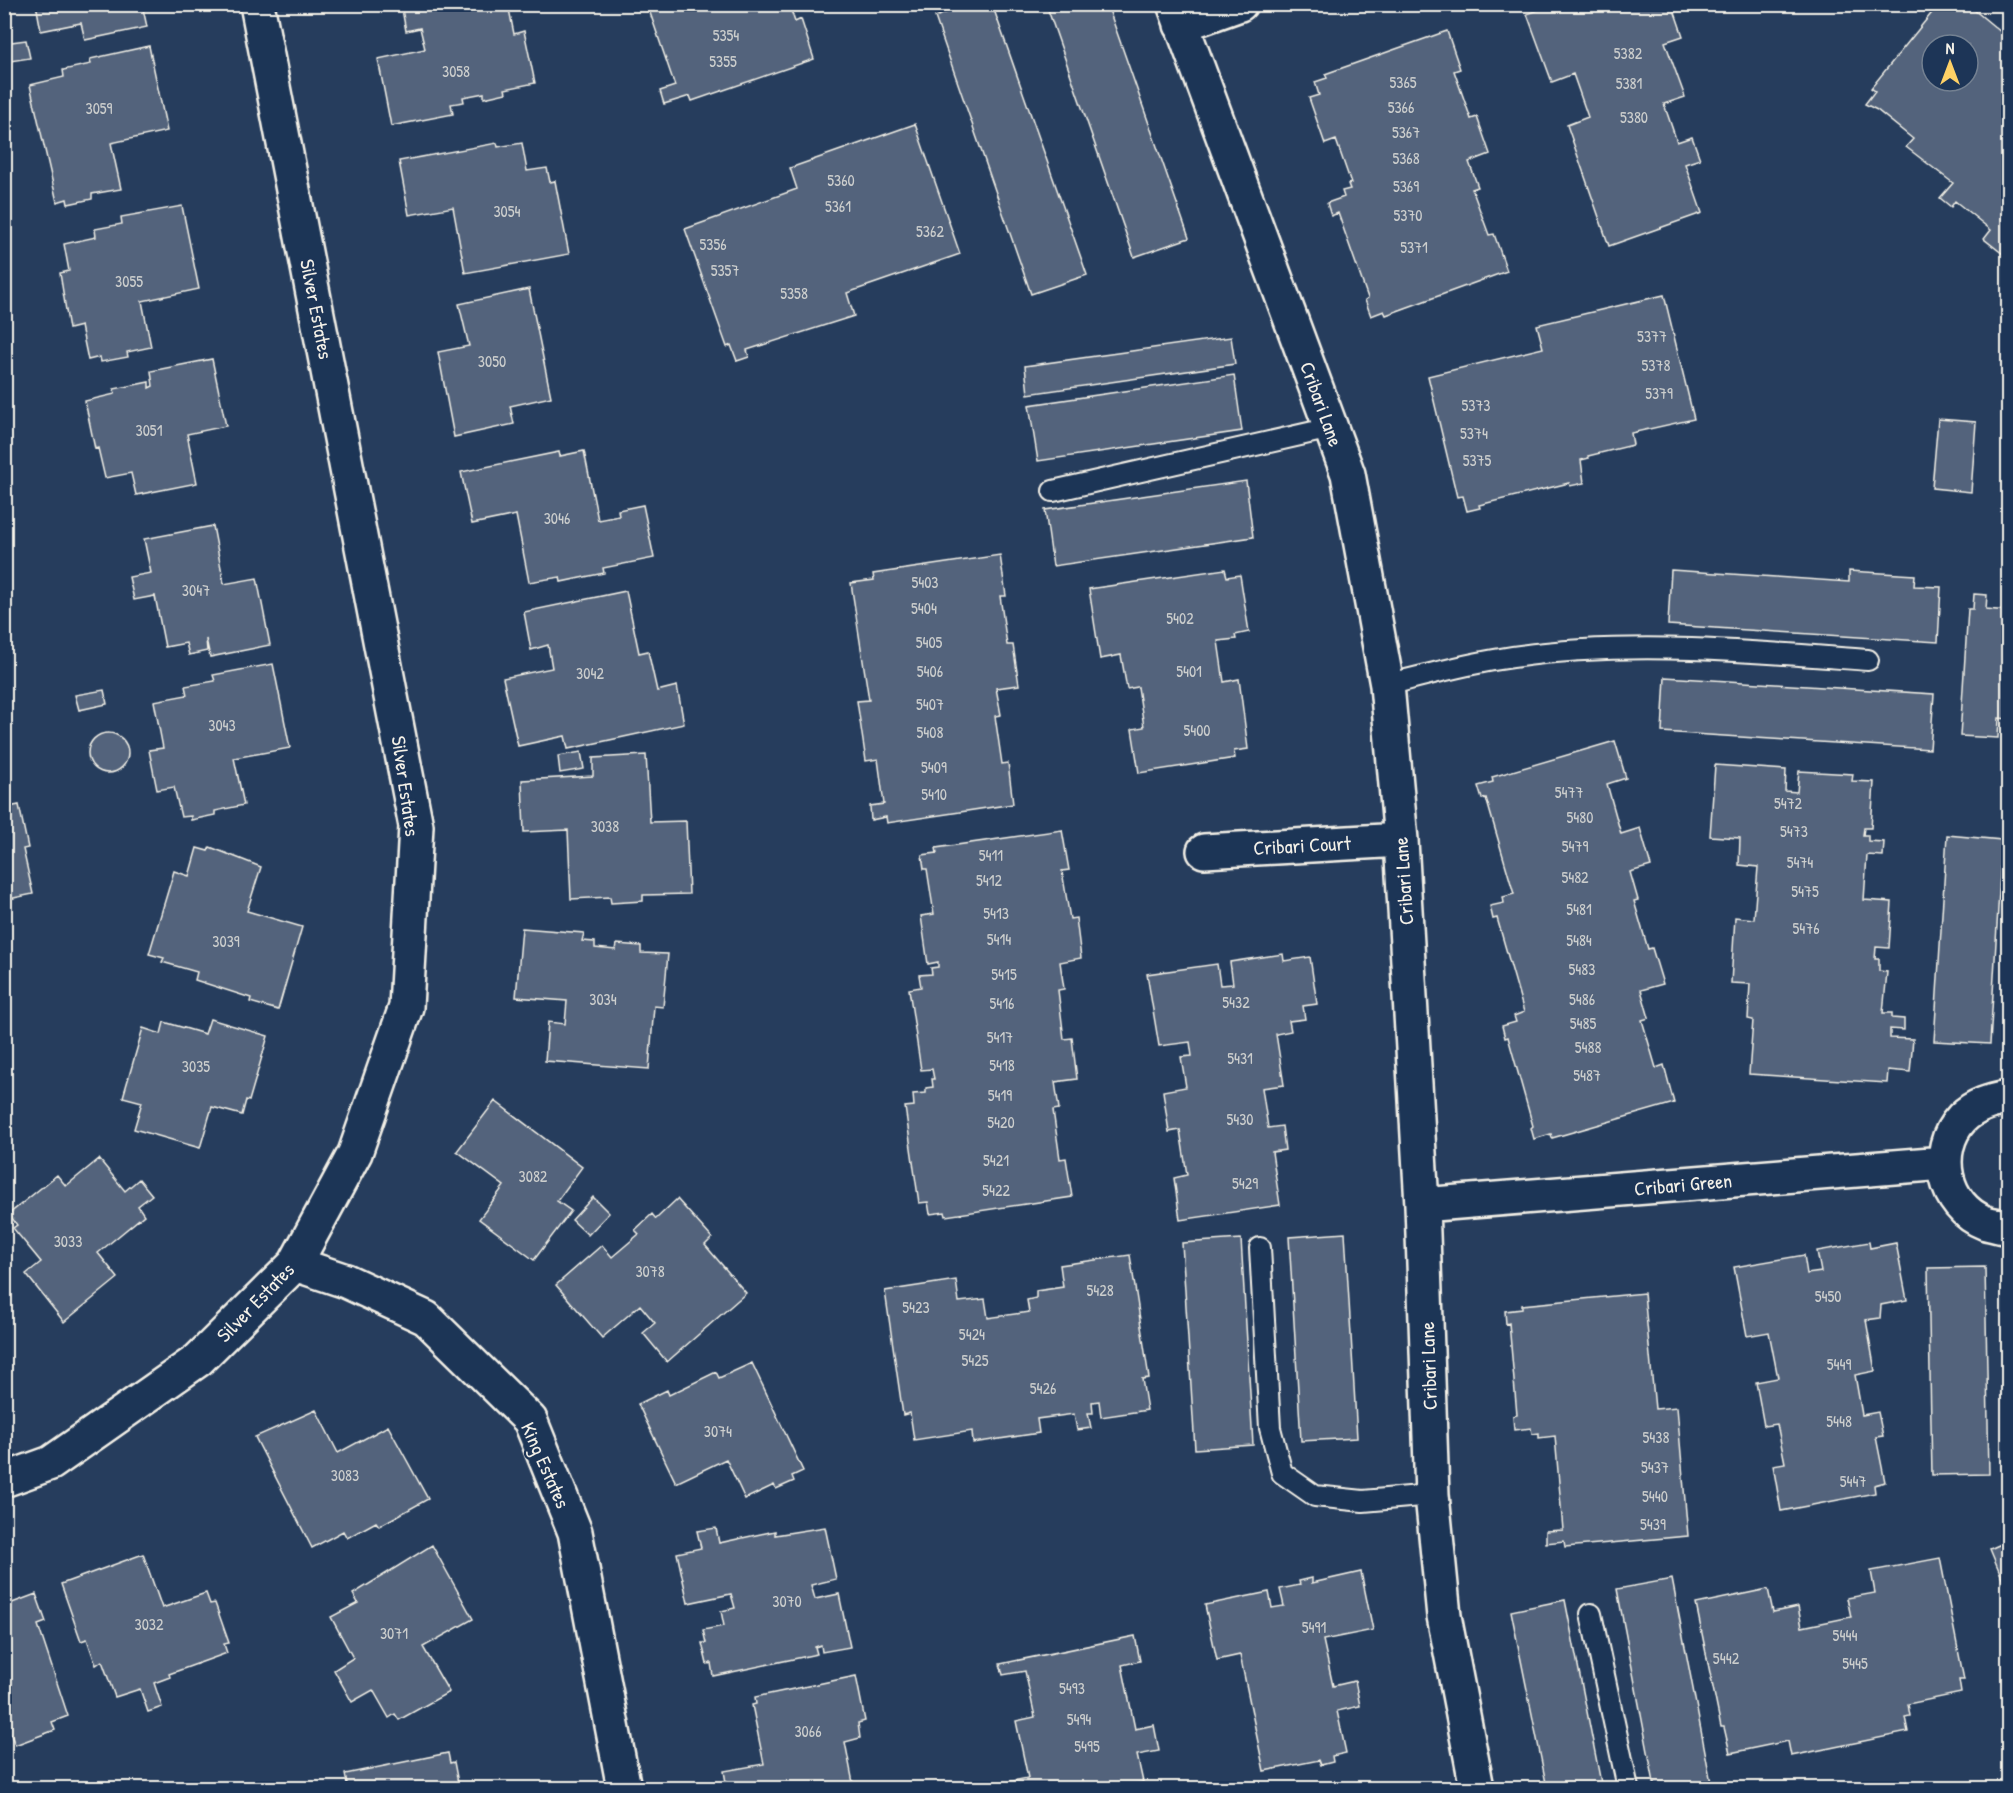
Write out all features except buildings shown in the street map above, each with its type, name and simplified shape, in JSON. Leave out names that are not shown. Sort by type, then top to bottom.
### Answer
[{"type":"street","name":"Silver Estates","points":[[4,1480],[51,1462],[198,1360],[295,1264],[355,1153],[406,1007],[416,826],[257,4]]},
{"type":"street","points":[[1178,15],[1240,4]]},
{"type":"street","name":"Cribari Lane","points":[[1178,15],[1348,474],[1387,685],[1401,840],[1422,1205],[1432,1495],[1444,1616],[1477,1788]]},
{"type":"street","name":"Cribari Court","points":[[1204,851],[1401,840]]},
{"type":"street","points":[[2008,1098],[1983,1103],[1962,1118],[1949,1138],[1944,1163],[1949,1188],[1963,1209],[1985,1223],[2008,1227]]},
{"type":"street","name":"Cribari Green","points":[[1422,1205],[1944,1163]]},
{"type":"street","name":"King Estates","points":[[295,1264],[346,1281],[426,1318],[530,1420],[575,1532],[624,1788]]},
{"type":"lane","points":[[1053,491],[1331,428]]},
{"type":"lane","points":[[1387,685],[1494,659],[1592,650],[1711,649],[1868,660]]},
{"type":"lane","points":[[1260,1248],[1270,1428],[1282,1473],[1315,1496],[1363,1501],[1432,1495]]},
{"type":"lane","points":[[1591,1614],[1628,1788]]}]
